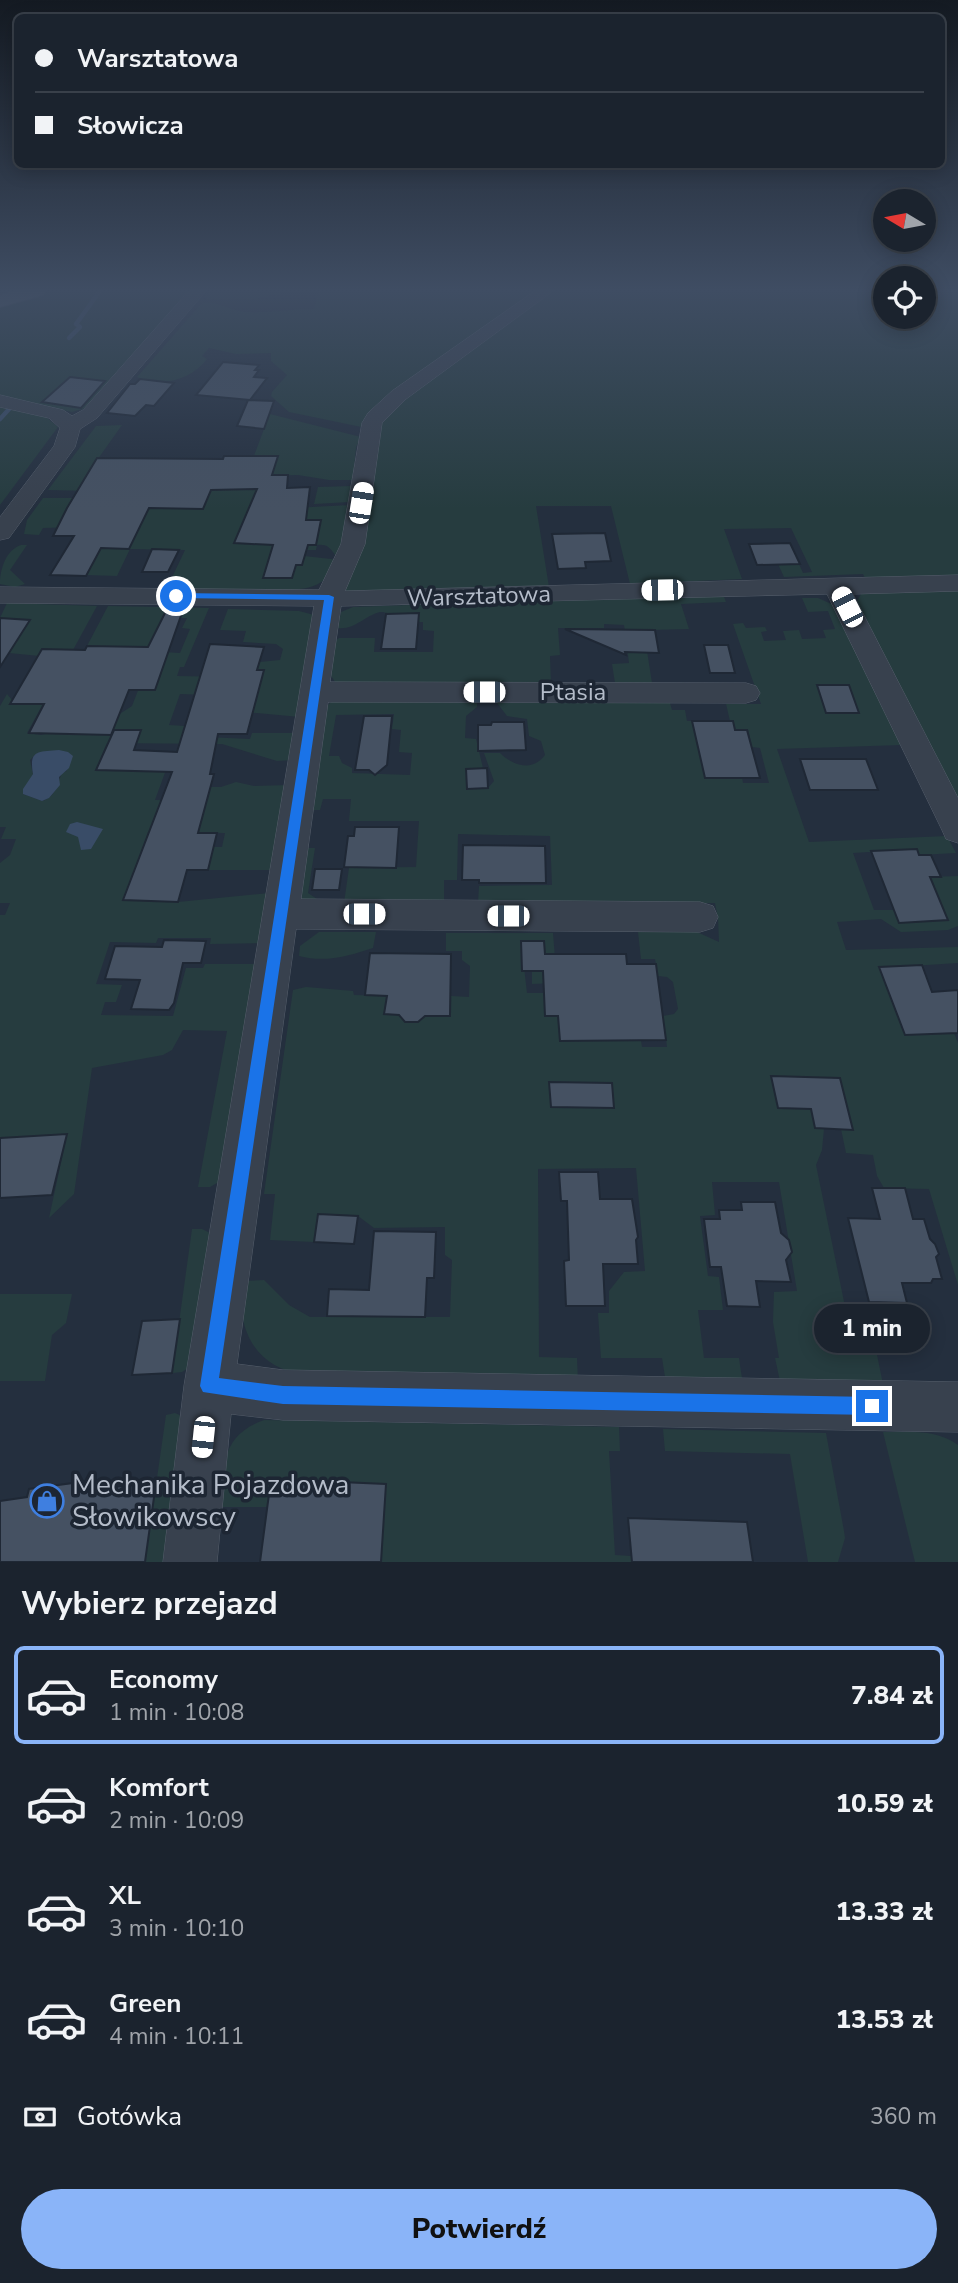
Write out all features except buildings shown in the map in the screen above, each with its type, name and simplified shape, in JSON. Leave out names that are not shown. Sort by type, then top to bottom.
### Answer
[{"type":"street","points":[[0,533],[64,447],[71,426],[90,414],[134,364]]},
{"type":"street","points":[[190,1562],[209,1386],[329,597],[353,544],[360,512],[368,441],[375,417],[399,395],[442,364]]},
{"type":"street","points":[[0,401],[55,414],[71,426]]},
{"type":"street","name":"Warsztatowa","points":[[0,595],[391,599],[958,583]]},
{"type":"street","points":[[836,586],[958,830]]},
{"type":"street","name":"Ptasia","points":[[315,692],[746,693]]},
{"type":"street","points":[[280,914],[700,917]]},
{"type":"street","points":[[209,1386],[283,1395],[958,1407]]},
{"type":"green space","points":[[0,364],[125,364],[86,408],[72,412],[0,398]]},
{"type":"green space","points":[[149,364],[202,364],[193,372],[175,380],[146,380],[137,377]]},
{"type":"green space","points":[[274,364],[958,364],[958,577],[866,580],[863,574],[784,577],[778,564],[799,564],[803,573],[812,572],[791,528],[724,529],[742,579],[630,584],[611,506],[536,506],[549,587],[347,592],[345,590],[371,429],[289,412],[271,396],[287,375]]},
{"type":"green space","points":[[0,405],[10,408],[7,413],[12,408],[46,417],[58,427],[0,505],[0,421],[6,415],[0,419]]},
{"type":"green space","points":[[242,412],[270,414],[361,437],[356,447],[353,480],[329,480],[298,475],[262,476],[267,489],[293,508],[350,505],[342,555],[335,555],[328,547],[317,545],[316,550],[293,550],[270,556],[264,578],[292,578],[296,565],[302,565],[304,556],[340,560],[318,584],[268,592],[166,590],[185,550],[130,549],[117,576],[86,575],[101,548],[129,548],[140,525],[43,528],[39,535],[24,534],[27,520],[43,498],[73,498],[66,513],[91,491],[48,490],[96,426],[122,425],[90,470],[249,469],[267,421],[239,420]]},
{"type":"green space","points":[[352,486],[350,502],[314,504],[318,487]]},
{"type":"green space","points":[[21,545],[27,545],[10,570],[25,584],[15,587],[0,584],[5,561],[11,551]]},
{"type":"green space","points":[[958,588],[958,803],[857,601],[861,594],[871,590]]},
{"type":"green space","points":[[723,594],[726,602],[681,604],[689,629],[648,630],[626,637],[624,625],[558,628],[560,655],[550,656],[551,684],[335,682],[330,674],[335,641],[339,638],[375,638],[374,652],[433,652],[434,631],[423,630],[423,622],[388,613],[380,612],[355,625],[338,628],[341,612],[353,607]]},
{"type":"green space","points":[[802,598],[818,598],[836,606],[902,745],[777,749],[809,842],[947,836],[956,853],[919,855],[916,849],[853,853],[874,910],[894,910],[899,923],[947,920],[930,877],[958,876],[958,926],[948,930],[901,932],[881,919],[837,922],[846,950],[958,947],[958,963],[879,968],[905,1035],[954,1033],[958,1043],[958,1285],[929,1189],[884,1188],[877,1176],[873,1155],[846,1153],[841,1129],[853,1129],[840,1078],[805,1077],[815,1128],[824,1129],[822,1150],[816,1165],[848,1321],[852,1331],[875,1345],[884,1389],[781,1386],[775,1358],[779,1358],[773,1322],[774,1292],[797,1291],[779,1182],[712,1182],[715,1215],[700,1216],[708,1276],[719,1277],[723,1310],[698,1310],[704,1358],[739,1358],[743,1385],[666,1383],[662,1358],[601,1358],[598,1313],[609,1313],[609,1291],[624,1272],[645,1271],[636,1168],[538,1169],[539,1357],[577,1358],[578,1381],[305,1375],[273,1364],[261,1355],[246,1330],[241,1299],[243,1281],[264,1280],[289,1305],[310,1317],[450,1317],[452,1260],[445,1255],[445,1227],[374,1228],[358,1216],[319,1214],[314,1242],[270,1240],[275,1194],[264,1194],[293,990],[306,987],[353,991],[354,995],[387,996],[385,1014],[399,1015],[405,1022],[418,1022],[425,1016],[450,1016],[451,996],[469,997],[470,966],[462,960],[462,951],[446,951],[446,933],[553,933],[557,983],[532,984],[532,971],[546,971],[544,941],[521,941],[527,993],[544,993],[545,1016],[558,1016],[557,993],[568,993],[569,1004],[581,1004],[585,1041],[641,1041],[642,1047],[667,1047],[663,1016],[674,1014],[678,1009],[673,982],[667,977],[658,976],[655,959],[641,959],[638,932],[697,932],[719,942],[715,903],[478,903],[479,886],[552,885],[550,836],[458,834],[457,880],[444,880],[444,908],[317,907],[303,901],[298,892],[305,848],[315,848],[308,893],[323,903],[344,903],[349,868],[416,867],[419,821],[349,821],[351,799],[323,799],[320,810],[309,810],[327,706],[333,701],[351,697],[468,699],[477,703],[477,707],[466,716],[465,738],[476,739],[483,768],[466,769],[468,789],[488,788],[494,781],[484,753],[500,753],[523,765],[535,764],[545,755],[541,741],[529,736],[527,719],[507,716],[497,703],[670,703],[672,710],[685,710],[687,721],[692,721],[705,778],[742,778],[743,783],[769,783],[760,748],[752,747],[748,729],[735,729],[726,704],[761,704],[733,624],[743,623],[746,628],[765,627],[767,631],[761,632],[764,641],[786,640],[783,631],[799,630],[802,639],[826,638],[823,630],[835,629],[828,611],[808,612]],"holes":[[[394,714],[392,729],[401,730],[399,752],[412,753],[410,775],[352,773],[352,768],[342,763],[339,756],[329,756],[336,715]],[[549,1082],[612,1083],[614,1108],[551,1107]]]},
{"type":"green space","points":[[7,603],[97,606],[73,650],[50,657],[9,653],[29,620],[0,618]]},
{"type":"green space","points":[[108,606],[209,608],[184,667],[180,667],[177,676],[225,677],[260,662],[280,660],[283,649],[276,644],[243,642],[246,631],[220,630],[228,609],[299,611],[314,615],[300,717],[246,712],[236,696],[180,694],[169,725],[185,726],[183,736],[250,739],[252,733],[298,733],[293,760],[277,761],[222,744],[107,743],[96,769],[170,759],[155,800],[206,801],[210,787],[236,782],[254,786],[289,785],[275,870],[208,870],[213,847],[222,847],[225,833],[148,832],[124,900],[178,902],[270,893],[263,943],[210,944],[211,938],[158,938],[156,943],[110,942],[96,984],[122,985],[116,1002],[105,1002],[101,1015],[173,1016],[186,968],[203,968],[205,964],[259,964],[224,1179],[210,1187],[198,1187],[227,1031],[183,1030],[172,1050],[163,1055],[92,1068],[74,1194],[49,1218],[67,1135],[0,1138],[0,915],[5,915],[10,903],[0,903],[0,863],[10,855],[16,839],[1,839],[6,827],[0,827],[0,706],[7,694],[12,700],[11,704],[43,704],[27,733],[41,735],[118,715],[132,706],[144,675],[163,652],[180,653],[190,629],[182,628],[187,618],[174,618],[167,632],[156,632],[147,649],[87,646]],"holes":[[[36,754],[67,771],[62,773],[55,790],[47,799],[42,801],[23,794],[33,774],[30,760]]]},
{"type":"green space","points":[[626,638],[645,638],[652,683],[615,683],[612,664],[629,663]]},
{"type":"green space","points":[[319,932],[376,932],[373,948],[364,951],[328,959],[299,956],[300,946]]},
{"type":"green space","points":[[192,1229],[202,1229],[214,1235],[193,1365],[182,1372],[172,1373]]},
{"type":"green space","points":[[0,1294],[72,1294],[66,1323],[52,1335],[45,1381],[0,1381]]},
{"type":"green space","points":[[175,1413],[186,1418],[171,1562],[145,1562],[166,1415]]},
{"type":"green space","points":[[264,1420],[619,1427],[620,1451],[609,1451],[615,1555],[631,1556],[632,1562],[381,1562],[385,1484],[271,1479],[268,1507],[221,1507],[224,1467],[232,1444],[239,1435]]},
{"type":"green space","points":[[663,1429],[826,1433],[845,1538],[838,1562],[808,1562],[790,1454],[665,1451]]},
{"type":"green space","points":[[883,1432],[932,1434],[958,1445],[958,1562],[915,1562]]},
{"type":"water","points":[[59,750],[73,756],[69,768],[59,777],[60,785],[49,798],[42,801],[23,794],[23,789],[33,774],[34,756],[40,752]]},
{"type":"water","points":[[77,822],[103,829],[91,849],[81,850],[78,837],[66,832],[70,824]]},
{"type":"waterway","points":[[0,419],[10,408]]},
{"type":"place","name":"Mechanika Pojazdowa Słowikowscy","points":[[47,1501]]},
{"type":"route","points":[[176,596],[329,597],[209,1386],[283,1395],[872,1406]]}]
